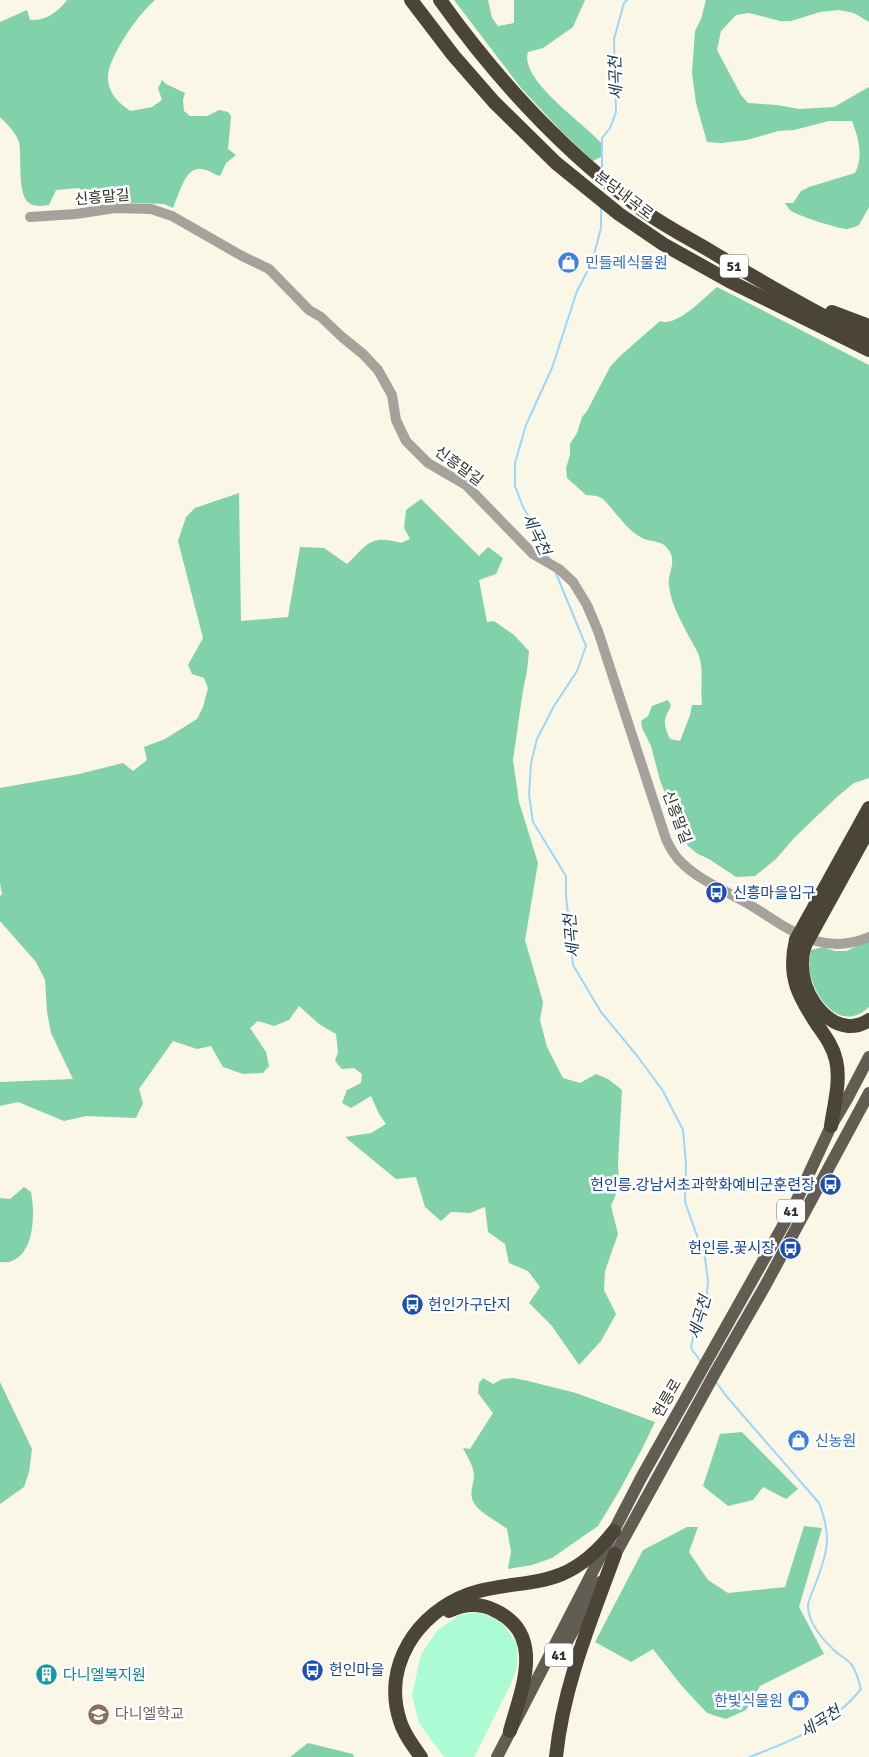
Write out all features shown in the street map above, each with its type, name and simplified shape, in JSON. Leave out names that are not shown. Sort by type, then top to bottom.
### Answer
[{"type":"highway","name":"분당내곡로","points":[[411,0],[453,56],[494,102],[556,163],[601,200],[663,244],[729,281],[869,350]]},
{"type":"highway","name":"분당내곡로","points":[[440,0],[462,31],[509,88],[553,132],[637,206],[756,279],[869,339]]},
{"type":"highway","points":[[756,279],[869,326]]},
{"type":"highway","points":[[831,1126],[838,1080],[836,1061],[829,1042],[805,1006],[795,982],[792,966],[800,943],[869,808]]},
{"type":"highway","points":[[869,829],[800,943],[804,979],[808,993],[820,1010],[833,1022],[845,1026],[858,1025],[869,1020]]},
{"type":"highway","points":[[421,1757],[401,1723],[396,1696],[398,1671],[402,1657],[420,1626],[447,1605],[469,1594],[494,1587],[545,1579],[566,1572],[588,1558],[614,1531]]},
{"type":"highway","points":[[556,1757],[565,1706],[575,1667],[615,1554]]},
{"type":"highway","points":[[429,1757],[406,1717],[402,1696],[402,1679],[408,1657],[421,1634],[436,1620],[454,1609],[474,1605],[490,1608],[509,1619],[522,1638],[527,1655],[526,1669],[510,1731]]},
{"type":"main road","name":"헌릉로","points":[[497,1757],[641,1478],[794,1206],[831,1126],[848,1099],[869,1057]]},
{"type":"main road","name":"헌릉로","points":[[506,1757],[560,1654],[765,1286],[869,1093]]},
{"type":"street","name":"신흥말길","points":[[30,217],[76,214],[115,208],[151,210],[172,216],[242,256],[269,268],[309,310],[321,317],[364,354],[378,370],[392,395],[396,420],[406,441],[428,463],[466,485],[533,554],[559,569],[573,582],[587,605],[598,631],[671,850],[682,863],[711,885],[792,930],[816,941],[838,944],[869,937]]},
{"type":"green space","points":[[67,0],[155,0],[148,6],[126,35],[114,58],[108,76],[109,87],[115,97],[131,111],[152,107],[162,100],[158,88],[162,80],[166,84],[185,93],[183,100],[184,111],[190,116],[207,116],[219,110],[228,112],[231,116],[228,149],[236,155],[226,163],[220,176],[203,169],[197,169],[188,174],[173,208],[164,204],[104,202],[87,207],[87,196],[79,188],[56,190],[49,205],[34,205],[25,199],[21,184],[19,142],[14,132],[0,117],[0,22],[27,10],[30,20],[41,19],[56,12]]},
{"type":"green space","points":[[454,0],[488,0],[492,18],[498,26],[514,23],[514,0],[585,0],[573,27],[543,48],[528,52],[528,63],[533,75],[543,88],[601,143],[602,156],[593,161],[560,130],[521,88]]},
{"type":"green space","points":[[706,0],[869,0],[869,22],[854,13],[839,10],[820,12],[791,21],[780,21],[749,13],[736,15],[721,31],[717,50],[741,95],[748,103],[799,109],[834,107],[869,87],[869,207],[859,225],[847,229],[827,224],[793,212],[785,203],[793,203],[801,191],[809,187],[855,173],[860,153],[852,121],[829,121],[794,130],[778,131],[747,140],[721,143],[707,142],[696,103],[692,73],[695,31],[701,19]]},
{"type":"green space","points":[[717,287],[869,365],[869,778],[854,783],[838,796],[795,837],[776,859],[755,876],[736,877],[688,846],[680,833],[660,780],[651,746],[642,728],[641,721],[648,716],[652,706],[668,700],[671,706],[665,719],[666,729],[670,739],[680,741],[692,705],[702,705],[701,667],[698,654],[678,615],[670,593],[671,554],[663,544],[638,536],[603,499],[597,496],[586,495],[567,478],[566,468],[570,455],[570,444],[577,433],[582,417],[610,367],[660,321],[667,322],[682,316]]},
{"type":"green space","points":[[239,493],[241,621],[288,617],[300,547],[324,548],[347,564],[365,546],[376,540],[391,540],[401,543],[410,539],[404,528],[406,510],[421,499],[479,556],[488,547],[503,558],[496,574],[479,580],[487,622],[494,621],[514,635],[529,651],[513,760],[519,802],[538,863],[525,940],[543,1002],[540,1020],[547,1047],[563,1078],[580,1083],[596,1074],[608,1079],[622,1090],[618,1162],[619,1187],[611,1206],[618,1234],[605,1271],[604,1290],[616,1314],[601,1341],[579,1365],[552,1326],[529,1303],[540,1287],[528,1271],[509,1263],[505,1244],[488,1232],[485,1207],[470,1213],[451,1212],[441,1221],[425,1207],[416,1177],[396,1179],[345,1137],[371,1133],[386,1124],[371,1096],[351,1108],[342,1103],[347,1090],[361,1083],[362,1074],[354,1068],[342,1069],[335,1061],[338,1052],[336,1034],[319,1024],[299,1006],[289,1020],[274,1026],[258,1021],[250,1028],[266,1052],[269,1066],[263,1073],[243,1074],[223,1067],[211,1046],[197,1049],[173,1041],[139,1089],[143,1103],[136,1118],[86,1116],[64,1121],[18,1102],[0,1106],[0,1082],[73,1079],[51,1033],[47,1012],[45,980],[36,962],[0,921],[0,896],[2,894],[0,883],[0,788],[79,774],[123,763],[133,771],[147,760],[144,747],[165,739],[197,719],[203,707],[208,688],[204,678],[192,674],[188,665],[203,638],[178,541],[186,517],[195,508]]},
{"type":"green space","points":[[869,941],[869,1007],[859,1014],[850,1017],[841,1015],[826,1005],[814,987],[810,971],[811,950],[823,947],[835,951],[846,951]]},
{"type":"green space","points":[[24,1187],[31,1192],[33,1210],[32,1231],[20,1256],[11,1262],[0,1262],[0,1198],[10,1199]]},
{"type":"green space","points":[[483,1378],[493,1384],[502,1379],[513,1378],[576,1393],[655,1422],[618,1493],[598,1526],[552,1558],[532,1565],[508,1569],[511,1551],[507,1529],[483,1513],[475,1505],[472,1498],[474,1474],[463,1448],[470,1449],[493,1413],[478,1393],[479,1383]]},
{"type":"green space","points":[[0,1382],[32,1449],[29,1472],[24,1487],[0,1504]]},
{"type":"green space","points":[[742,1432],[798,1489],[786,1499],[763,1487],[753,1500],[728,1506],[703,1486],[720,1434]]},
{"type":"green space","points":[[804,1526],[822,1528],[799,1607],[824,1654],[760,1686],[746,1710],[726,1719],[707,1713],[681,1685],[653,1649],[631,1662],[595,1642],[643,1550],[687,1527],[698,1527],[689,1552],[708,1580],[728,1593],[785,1587]]},
{"type":"green space","points":[[481,1612],[503,1624],[517,1644],[517,1667],[511,1684],[474,1757],[444,1757],[419,1723],[412,1695],[421,1654],[437,1631],[459,1615]]},
{"type":"green space","points":[[308,1743],[353,1754],[354,1757],[290,1757]]},
{"type":"waterway","name":"세곡천","points":[[602,169],[602,138],[610,128],[616,112],[614,39],[624,3],[627,0]]},
{"type":"waterway","name":"세곡천","points":[[549,558],[537,530],[523,507],[515,486],[515,463],[526,425],[552,368],[577,291],[595,251],[601,228],[601,206]]},
{"type":"waterway","name":"세곡천","points":[[555,571],[586,646],[577,671],[554,706],[537,739],[531,763],[529,795],[533,822],[566,876],[573,965],[601,1012],[663,1091],[683,1130],[686,1164],[685,1202],[705,1258],[708,1281],[706,1305],[696,1321],[691,1348],[701,1362]]},
{"type":"waterway","name":"세곡천","points":[[716,1382],[819,1503],[826,1525],[827,1544],[823,1563],[809,1601],[810,1618],[824,1640],[853,1666],[861,1689],[847,1704],[824,1723],[800,1736],[750,1757]]},
{"type":"place","name":"민들레식물원","points":[[569,263]]},
{"type":"place","name":"신흥마을입구","points":[[717,893]]},
{"type":"place","name":"헌인릉.강남서초과학화예비군훈련장","points":[[831,1185]]},
{"type":"place","name":"헌인릉.꽃시장","points":[[791,1248]]},
{"type":"place","name":"헌인가구단지","points":[[412,1305]]},
{"type":"place","name":"신농원","points":[[799,1441]]},
{"type":"place","name":"헌인마을","points":[[313,1670]]},
{"type":"place","name":"다니엘복지원","points":[[47,1675]]},
{"type":"place","name":"한빛식물원","points":[[799,1701]]},
{"type":"place","name":"다니엘학교","points":[[99,1714]]}]
